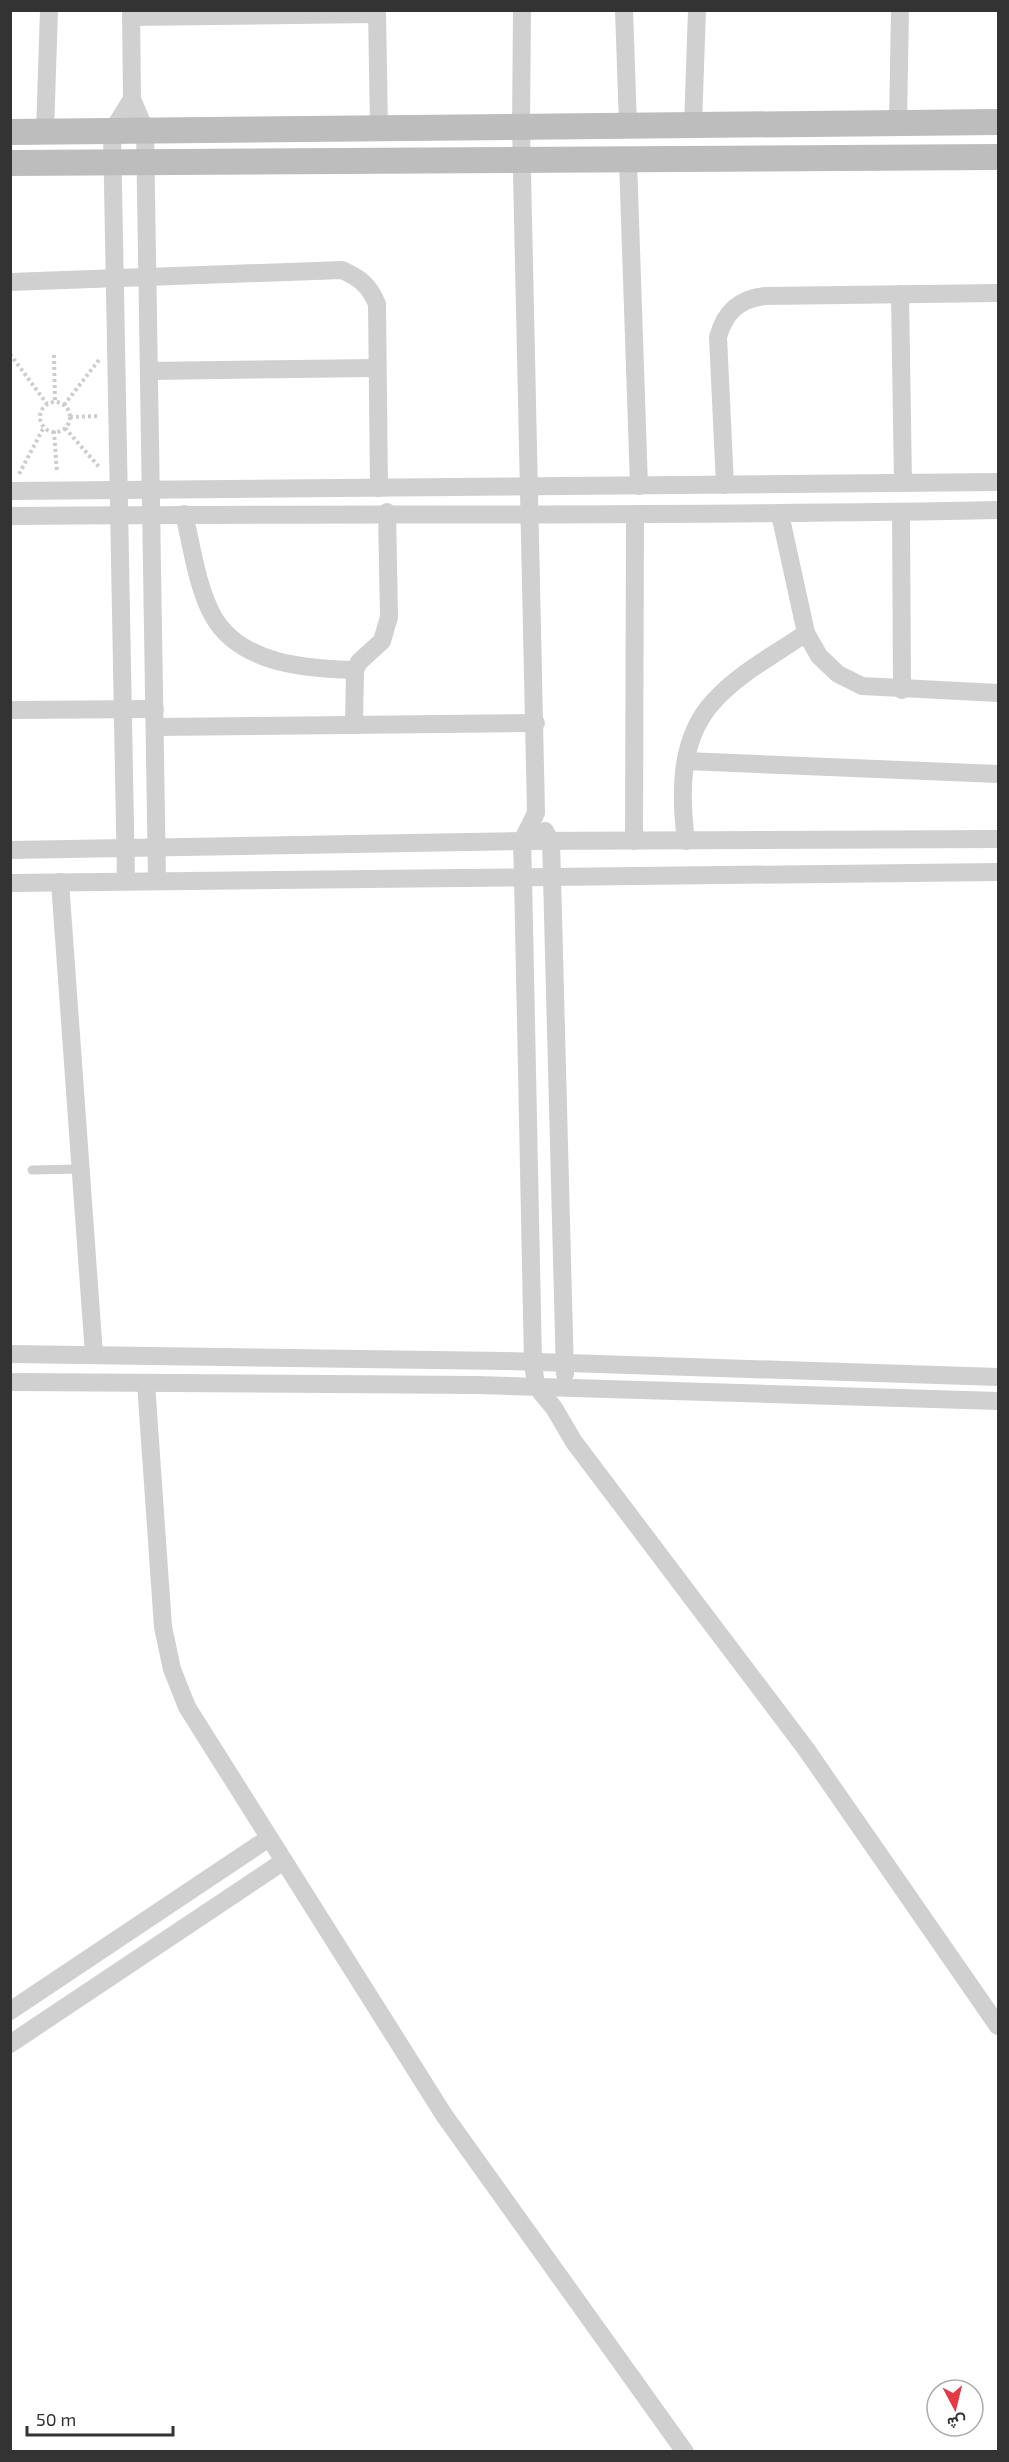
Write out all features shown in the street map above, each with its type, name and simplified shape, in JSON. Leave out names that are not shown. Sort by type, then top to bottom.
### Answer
[{"type":"street","points":[[45,132],[49,10]]},
{"type":"street","points":[[522,10],[521,127],[536,723],[536,813],[522,842],[533,1362],[536,1386],[554,1408],[594,1471],[807,1749],[999,2026]]},
{"type":"street","points":[[624,10],[628,125]]},
{"type":"street","points":[[693,125],[697,10]]},
{"type":"street","points":[[898,123],[900,10]]},
{"type":"street","points":[[157,880],[146,163],[145,130],[132,99],[131,14],[377,12],[379,128]]},
{"type":"street","points":[[126,880],[112,131],[132,99]]},
{"type":"street","points":[[10,132],[999,122]]},
{"type":"street","points":[[10,164],[999,157]]},
{"type":"street","points":[[628,160],[639,486]]},
{"type":"street","points":[[10,282],[342,270],[358,277],[370,288],[377,304],[380,488]]},
{"type":"street","points":[[725,485],[718,337],[729,312],[752,298],[999,292]]},
{"type":"street","points":[[900,294],[903,483]]},
{"type":"street","points":[[149,371],[377,368]]},
{"type":"street","points":[[13,485],[58,491],[999,482]]},
{"type":"street","points":[[10,516],[387,512],[635,515],[999,510]]},
{"type":"street","points":[[354,725],[355,670],[359,662],[382,641],[387,629],[387,512]]},
{"type":"street","points":[[901,512],[902,690]]},
{"type":"street","points":[[184,514],[206,597],[214,617],[226,633],[265,657],[324,669],[355,670]]},
{"type":"street","points":[[780,514],[807,633],[819,656],[838,674],[862,686],[902,690],[999,693]]},
{"type":"street","points":[[634,841],[635,515]]},
{"type":"street","points":[[686,841],[681,801],[692,735],[713,701],[744,676],[807,633]]},
{"type":"street","points":[[10,710],[123,710],[155,718],[354,725],[536,723]]},
{"type":"street","points":[[686,761],[999,774]]},
{"type":"street","points":[[536,813],[551,842],[565,1363],[565,1387],[554,1408]]},
{"type":"street","points":[[10,850],[522,842],[999,839]]},
{"type":"street","points":[[10,883],[999,872]]},
{"type":"street","points":[[60,882],[94,1355]]},
{"type":"street","points":[[10,1354],[533,1362],[999,1377]]},
{"type":"street","points":[[10,1382],[536,1386],[999,1401]]},
{"type":"street","points":[[146,1383],[163,1627],[172,1669],[188,1707],[444,2115],[685,2451]]},
{"type":"street","points":[[10,2011],[269,1838]]},
{"type":"street","points":[[10,2044],[284,1861]]},
{"type":"street","points":[[69,1972],[85,1995]]},
{"type":"lane","points":[[32,1170],[81,1168]]},
{"type":"path","points":[[64,405],[116,338]]},
{"type":"path","points":[[10,354],[47,404]]},
{"type":"path","points":[[54,355],[55,402]]},
{"type":"path","points":[[13,485],[44,427],[40,415],[47,404],[55,402],[64,405],[70,417]]},
{"type":"path","points":[[70,417],[117,416]]},
{"type":"path","points":[[65,428],[70,417]]},
{"type":"path","points":[[44,427],[54,431],[65,428]]},
{"type":"path","points":[[65,428],[119,490]]},
{"type":"path","points":[[54,431],[58,491]]}]
